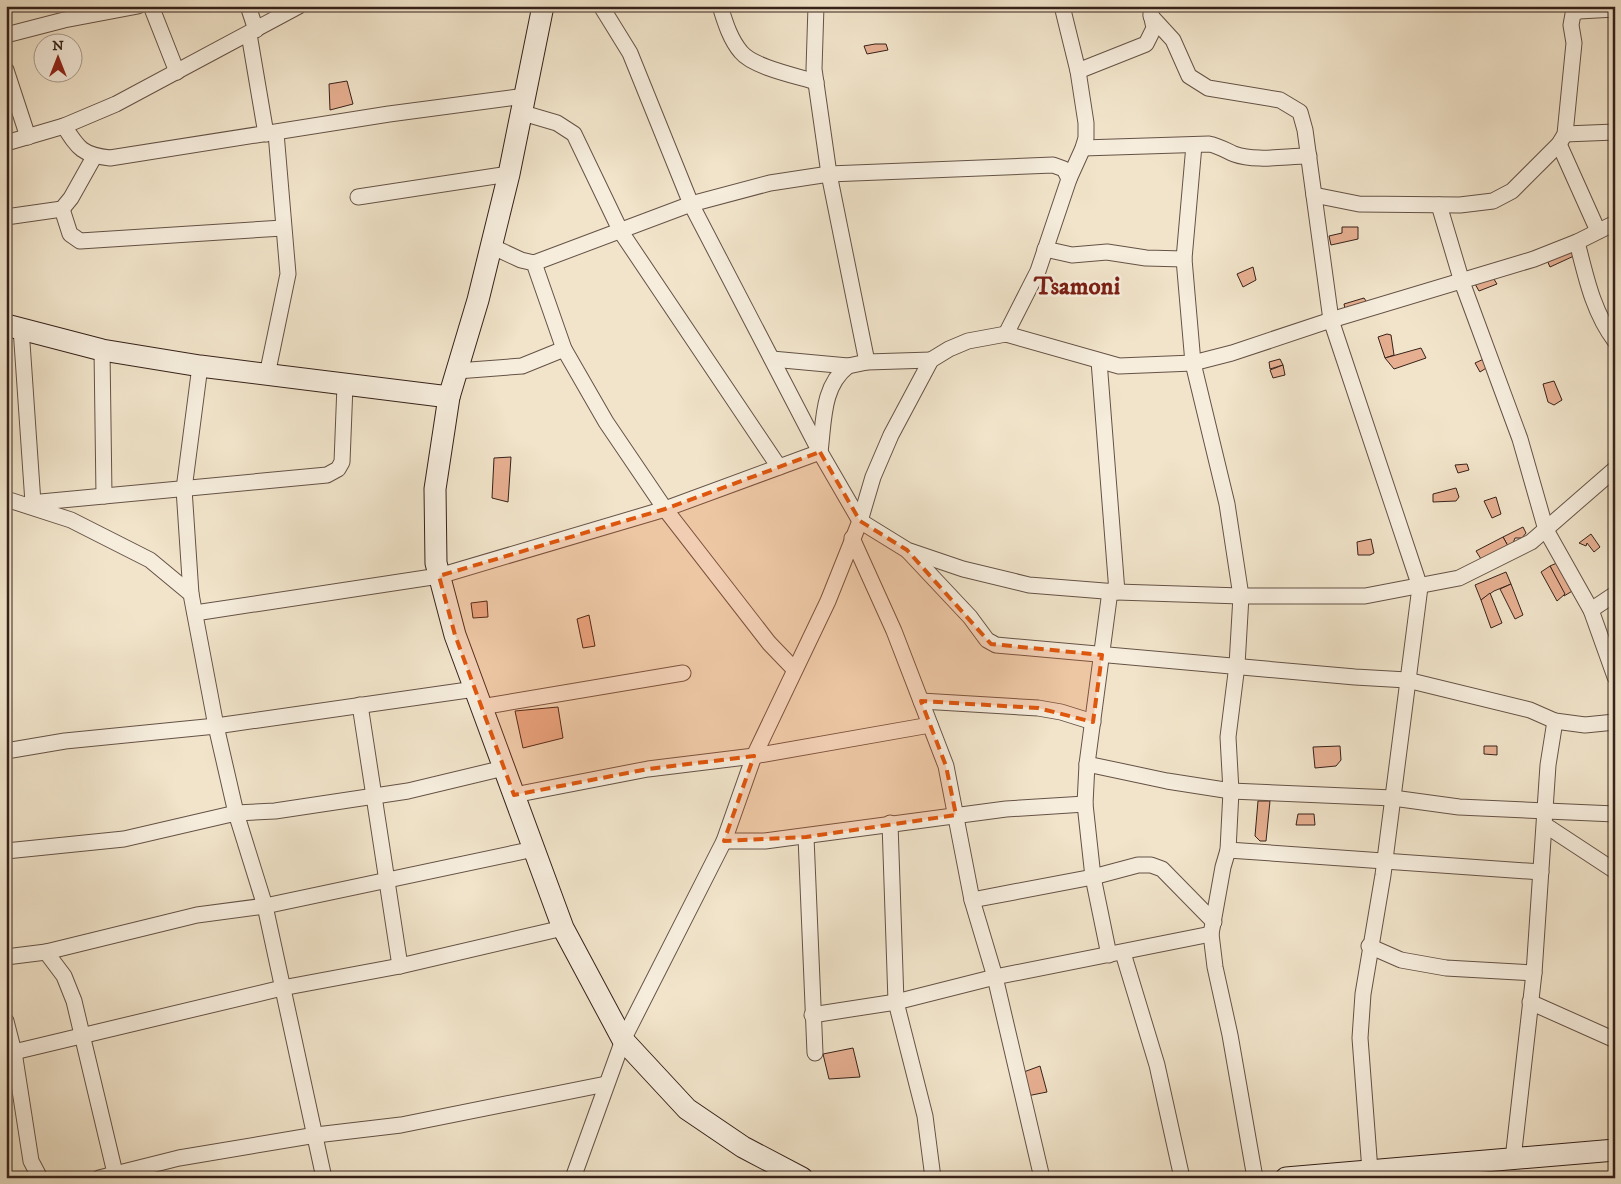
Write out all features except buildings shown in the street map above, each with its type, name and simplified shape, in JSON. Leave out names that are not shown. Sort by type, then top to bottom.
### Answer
[{"type":"main road","points":[[543,6],[524,104],[492,246],[449,397],[435,489],[436,563],[455,635],[564,928],[623,1040],[687,1109],[743,1147],[802,1178]]},
{"type":"main road","points":[[14,326],[102,350],[200,366],[449,397]]},
{"type":"main road","points":[[1286,1178],[1370,1171],[1396,1173],[1513,1159],[1615,1150]]},
{"type":"street","points":[[6,35],[64,20],[138,6]]},
{"type":"street","points":[[151,6],[176,72]]},
{"type":"street","points":[[248,6],[271,134],[288,284],[267,375]]},
{"type":"street","points":[[6,143],[64,126],[116,104],[299,6]]},
{"type":"street","points":[[601,6],[630,53],[691,204],[820,452],[860,521],[907,550],[963,569],[1029,585],[1113,592],[1241,596],[1365,596],[1420,587],[1459,578],[1531,542],[1615,469]]},
{"type":"street","points":[[720,6],[728,30],[741,53],[752,61],[816,82]]},
{"type":"street","points":[[816,6],[814,69],[829,174],[867,362]]},
{"type":"street","points":[[1006,334],[1038,271],[1069,179],[1086,138],[1086,123],[1078,71],[1062,6]]},
{"type":"street","points":[[1598,231],[1562,139],[1574,44],[1571,25],[1573,14],[1579,11],[1615,9]]},
{"type":"street","points":[[1078,71],[1146,44],[1154,28],[1150,11]]},
{"type":"street","points":[[1150,11],[1173,40],[1189,76],[1208,88],[1280,100],[1300,112],[1314,195],[1331,320],[1420,587],[1407,680],[1394,798],[1369,946],[1360,1038],[1370,1171]]},
{"type":"street","points":[[6,70],[28,137]]},
{"type":"street","points":[[64,126],[80,150],[94,157],[110,158],[389,114],[524,104],[574,134],[621,232],[780,467]]},
{"type":"street","points":[[1314,195],[1359,204],[1438,205],[1493,201],[1512,191],[1562,139],[1615,132]]},
{"type":"street","points":[[1083,148],[1209,144],[1221,146],[1235,154],[1249,156],[1308,156]]},
{"type":"street","points":[[1194,145],[1184,260],[1193,363],[1227,504],[1241,596],[1238,666],[1228,738],[1232,791],[1228,850],[1222,867],[1212,928],[1215,967],[1230,1035],[1255,1178]]},
{"type":"street","points":[[6,217],[62,209],[71,198],[94,157]]},
{"type":"street","points":[[492,246],[534,264],[691,204],[770,183],[829,174],[1053,165],[1064,168],[1069,179]]},
{"type":"street","points":[[358,197],[509,174]]},
{"type":"street","points":[[1438,205],[1462,282],[1520,438],[1546,530],[1591,610],[1615,677]]},
{"type":"street","points":[[62,209],[70,234],[80,240],[283,228]]},
{"type":"street","points":[[573,1178],[623,1040],[724,841],[754,756],[828,601],[860,521],[873,477],[931,360],[949,348],[968,341],[1006,334],[1118,366],[1193,363],[1232,353],[1331,320],[1534,259],[1577,242],[1615,222]]},
{"type":"street","points":[[1577,242],[1595,308],[1602,325],[1615,341]]},
{"type":"street","points":[[1045,249],[1072,254],[1107,252],[1146,258],[1184,260]]},
{"type":"street","points":[[534,264],[564,349],[606,422],[665,509],[769,643],[794,670]]},
{"type":"street","points":[[14,326],[29,503]]},
{"type":"street","points":[[457,371],[522,366],[564,349]]},
{"type":"street","points":[[102,350],[104,496]]},
{"type":"street","points":[[772,359],[848,366],[867,362],[931,360]]},
{"type":"street","points":[[1099,361],[1113,592],[1093,722],[1085,804],[1094,877],[1116,954],[1157,1065],[1182,1178]]},
{"type":"street","points":[[200,366],[184,489],[190,594],[216,726],[236,813],[265,906],[324,1178]]},
{"type":"street","points":[[820,452],[829,388],[838,374],[848,366]]},
{"type":"street","points":[[29,503],[312,478],[326,475],[338,469],[342,462],[345,384]]},
{"type":"street","points":[[195,613],[439,576],[665,509],[820,452]]},
{"type":"street","points":[[6,499],[29,503],[71,520],[150,560],[190,594]]},
{"type":"street","points":[[852,538],[894,631],[946,766],[972,900],[995,977],[1042,1178]]},
{"type":"street","points":[[907,550],[970,617],[991,644],[1407,680],[1530,710],[1555,721],[1585,725],[1615,722]]},
{"type":"street","points":[[1591,610],[1615,594]]},
{"type":"street","points":[[6,751],[65,742],[216,726],[360,706],[478,698],[683,673]]},
{"type":"street","points":[[921,701],[1038,708],[1061,712],[1093,722]]},
{"type":"street","points":[[360,706],[400,966]]},
{"type":"street","points":[[1513,1159],[1534,973],[1548,765],[1555,721]]},
{"type":"street","points":[[514,795],[648,769],[754,756],[930,725]]},
{"type":"street","points":[[1088,764],[1167,781],[1232,791],[1394,798],[1545,818],[1615,814]]},
{"type":"street","points":[[6,851],[124,839],[236,813],[274,811],[408,791],[504,768]]},
{"type":"street","points":[[724,841],[765,841],[806,837],[890,823],[1006,809],[1085,804]]},
{"type":"street","points":[[1545,818],[1615,871]]},
{"type":"street","points":[[890,823],[896,1002],[925,1116],[933,1178]]},
{"type":"street","points":[[806,837],[815,1054]]},
{"type":"street","points":[[6,957],[46,952],[197,915],[265,906],[534,849]]},
{"type":"street","points":[[1228,850],[1541,872]]},
{"type":"street","points":[[972,900],[1094,877],[1138,865],[1151,865],[1162,869],[1212,928]]},
{"type":"street","points":[[14,1052],[282,988],[400,966],[564,928]]},
{"type":"street","points":[[812,1015],[896,1002],[995,977],[1116,954],[1212,928]]},
{"type":"street","points":[[1369,946],[1401,960],[1446,968],[1534,973]]},
{"type":"street","points":[[46,952],[64,976],[74,1001],[115,1173]]},
{"type":"street","points":[[1530,1002],[1615,1040]]},
{"type":"street","points":[[6,1022],[14,1052],[31,1161],[40,1178]]},
{"type":"street","points":[[99,1178],[179,1158],[316,1135],[401,1125],[606,1084]]},
{"type":"highlighted area","points":[[820,452],[860,521],[907,550],[991,644],[1102,655],[1093,722],[1038,708],[921,701],[946,766],[956,815],[806,837],[724,841],[754,756],[648,769],[514,795],[455,635],[439,576],[665,509]]},
{"type":"district","name":"Tsamoni","points":[[1077,285]]}]
